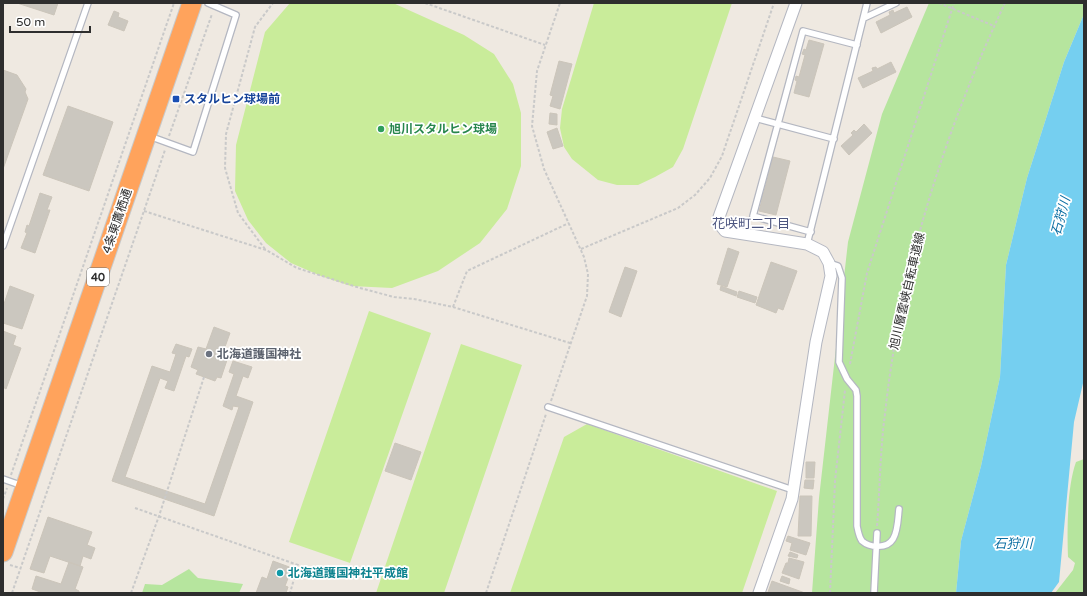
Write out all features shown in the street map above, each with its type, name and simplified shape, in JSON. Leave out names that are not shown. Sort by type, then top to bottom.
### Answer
[{"type":"highway","name":"4条東鷹栖通","points":[[6,558],[17,484],[147,135],[192,3]]},
{"type":"street","points":[[759,593],[792,499],[816,342],[831,276],[829,263],[823,252],[808,244],[725,231],[721,226],[719,217],[796,3]]},
{"type":"lane","points":[[3,246],[88,3]]},
{"type":"lane","points":[[147,135],[193,152],[236,15],[208,3]]},
{"type":"lane","points":[[808,244],[867,3]]},
{"type":"lane","points":[[864,18],[896,3]]},
{"type":"lane","points":[[811,232],[753,216],[803,31],[857,45]]},
{"type":"lane","points":[[755,118],[834,139]]},
{"type":"lane","points":[[829,263],[838,266],[842,278],[839,357],[847,379],[856,390],[858,396],[857,526],[858,533],[862,540],[867,544],[876,546],[885,546],[890,544],[895,534],[899,509]]},
{"type":"lane","points":[[548,407],[793,490]]},
{"type":"lane","points":[[3,479],[17,484]]},
{"type":"lane","points":[[874,593],[877,534]]},
{"type":"path","points":[[3,499],[17,484],[174,3]]},
{"type":"path","points":[[266,250],[238,213],[225,168],[226,134],[255,27],[274,3]]},
{"type":"path","points":[[425,3],[545,45]]},
{"type":"path","points":[[486,593],[587,296],[588,274],[584,257],[570,223],[544,169],[532,126],[537,71],[560,3]]},
{"type":"path","points":[[581,249],[678,208],[695,195],[710,178],[722,156],[774,3]]},
{"type":"path","points":[[939,3],[994,26]]},
{"type":"path","points":[[830,593],[834,481],[847,379],[867,273],[954,3]]},
{"type":"path","name":"旭川層雲峡自転車道線","points":[[877,534],[884,415],[893,354],[906,288],[938,169],[962,104],[1005,3]]},
{"type":"path","points":[[169,138],[213,10]]},
{"type":"path","points":[[12,593],[166,145]]},
{"type":"path","points":[[144,211],[266,250],[297,268],[360,288],[394,297],[414,299],[453,307],[570,343]]},
{"type":"path","points":[[453,307],[468,271],[570,223]]},
{"type":"path","points":[[131,593],[159,516],[204,377]]},
{"type":"path","points":[[135,508],[298,565],[290,593]]},
{"type":"path","points":[[6,558],[20,568]]},
{"type":"green space","name":"旭川スタルヒン球場","points":[[290,3],[393,3],[464,35],[494,54],[513,84],[521,113],[521,166],[507,209],[480,243],[438,271],[392,288],[351,286],[321,276],[291,263],[266,243],[248,220],[235,191],[236,145],[265,32]]},
{"type":"green space","points":[[594,3],[732,3],[683,149],[673,167],[638,185],[617,185],[598,180],[572,159],[564,147],[560,128],[562,109]]},
{"type":"green space","points":[[929,3],[1084,3],[1084,14],[1064,62],[1027,178],[1006,265],[1000,377],[981,466],[961,541],[956,593],[812,593],[819,498],[848,242],[882,114]]},
{"type":"green space","points":[[369,311],[431,333],[350,563],[289,542]]},
{"type":"green space","points":[[461,344],[522,365],[444,593],[376,593]]},
{"type":"green space","points":[[587,424],[777,491],[742,593],[510,593],[564,437]]},
{"type":"green space","points":[[1084,459],[1084,593],[1055,593],[1073,570],[1075,563],[1068,557],[1069,496],[1076,462]]},
{"type":"green space","points":[[189,569],[198,578],[243,584],[239,593],[142,593],[145,584],[162,585]]},
{"type":"water","name":"石狩川","points":[[1084,14],[1084,379],[1074,422],[1059,582],[1051,593],[956,593],[961,541],[981,466],[1000,377],[1006,265],[1027,178],[1064,62]]},
{"type":"building","points":[[17,3],[58,3],[54,15]]},
{"type":"building","points":[[907,7],[912,17],[881,33],[876,22],[890,15],[889,12],[893,10],[894,13]]},
{"type":"building","points":[[114,11],[119,13],[118,17],[128,21],[124,31],[108,25]]},
{"type":"building","points":[[809,40],[824,44],[809,97],[794,93],[797,81],[795,80],[796,76],[799,77],[805,55],[802,54],[804,49],[806,50]]},
{"type":"building","points":[[559,61],[572,64],[560,109],[550,106],[553,96],[550,95]]},
{"type":"building","points":[[891,62],[896,72],[863,88],[858,78],[873,71],[872,68],[876,67],[877,69]]},
{"type":"building","points":[[3,70],[17,75],[26,89],[25,92],[28,99],[3,169]]},
{"type":"building","points":[[68,106],[113,122],[89,191],[43,175]]},
{"type":"building","points":[[550,113],[557,114],[557,125],[549,124]]},
{"type":"building","points":[[864,124],[872,133],[849,155],[841,146],[853,135],[851,133],[854,130],[856,132]]},
{"type":"building","points":[[557,128],[563,146],[553,149],[547,132]]},
{"type":"building","points":[[773,157],[790,161],[776,215],[759,211],[762,200],[760,200],[761,195],[763,195]]},
{"type":"building","points":[[40,193],[52,197],[47,210],[50,210],[35,253],[21,248],[27,233],[25,232],[27,225],[29,226]]},
{"type":"building","points":[[728,248],[739,252],[727,287],[717,284]]},
{"type":"building","points":[[771,262],[797,271],[783,310],[778,308],[776,313],[756,305]]},
{"type":"building","points":[[625,267],[637,271],[621,317],[609,312]]},
{"type":"building","points":[[10,286],[34,295],[22,329],[3,323],[3,307]]},
{"type":"building","points":[[721,286],[737,292],[736,296],[720,290]]},
{"type":"building","points":[[739,291],[757,297],[755,303],[737,297]]},
{"type":"building","name":"北海道護国神社","points":[[214,327],[230,333],[221,358],[227,360],[221,378],[217,377],[215,381],[196,374],[198,370],[191,367],[198,347],[206,349]]},
{"type":"building","points":[[3,331],[16,336],[13,345],[21,348],[6,389],[3,387]]},
{"type":"building","name":"北海道護国神社","points":[[176,344],[192,349],[189,357],[186,356],[174,391],[165,388],[168,381],[160,378],[125,477],[205,504],[239,407],[233,406],[232,410],[223,406],[234,374],[229,372],[233,361],[252,367],[248,378],[243,376],[236,396],[253,402],[214,516],[112,481],[152,366],[170,372],[176,354],[172,353]]},
{"type":"building","points":[[395,443],[421,452],[411,480],[385,471]]},
{"type":"building","points":[[806,462],[815,462],[814,478],[806,478]]},
{"type":"building","points":[[805,480],[814,480],[813,489],[804,488]]},
{"type":"building","points":[[800,496],[812,496],[811,536],[798,536]]},
{"type":"building","points":[[48,517],[92,532],[87,545],[95,548],[91,559],[83,556],[80,566],[50,556],[44,573],[30,569]]},
{"type":"building","points":[[788,536],[810,543],[806,555],[790,550],[792,543],[786,541]]},
{"type":"building","points":[[790,552],[798,555],[797,558],[788,556]]},
{"type":"building","points":[[789,558],[804,562],[799,579],[782,573],[786,563],[788,563]]},
{"type":"building","name":"北海道護国神社平成館","points":[[273,561],[292,568],[285,586],[288,587],[286,593],[256,593],[262,577],[267,579]]},
{"type":"building","points":[[69,562],[83,567],[75,589],[79,591],[79,593],[43,593],[32,589],[36,576],[61,584]]},
{"type":"building","points":[[782,576],[790,579],[789,584],[780,581]]},
{"type":"building","points":[[772,581],[805,593],[768,592]]},
{"type":"place","name":"スタルヒン球場前","points":[[176,99]]},
{"type":"place","name":"旭川スタルヒン球場","points":[[381,129]]},
{"type":"place","name":"北海道護国神社","points":[[209,354]]},
{"type":"place","name":"北海道護国神社平成館","points":[[280,573]]},
{"type":"district","name":"花咲町二丁目","points":[[751,223]]}]
